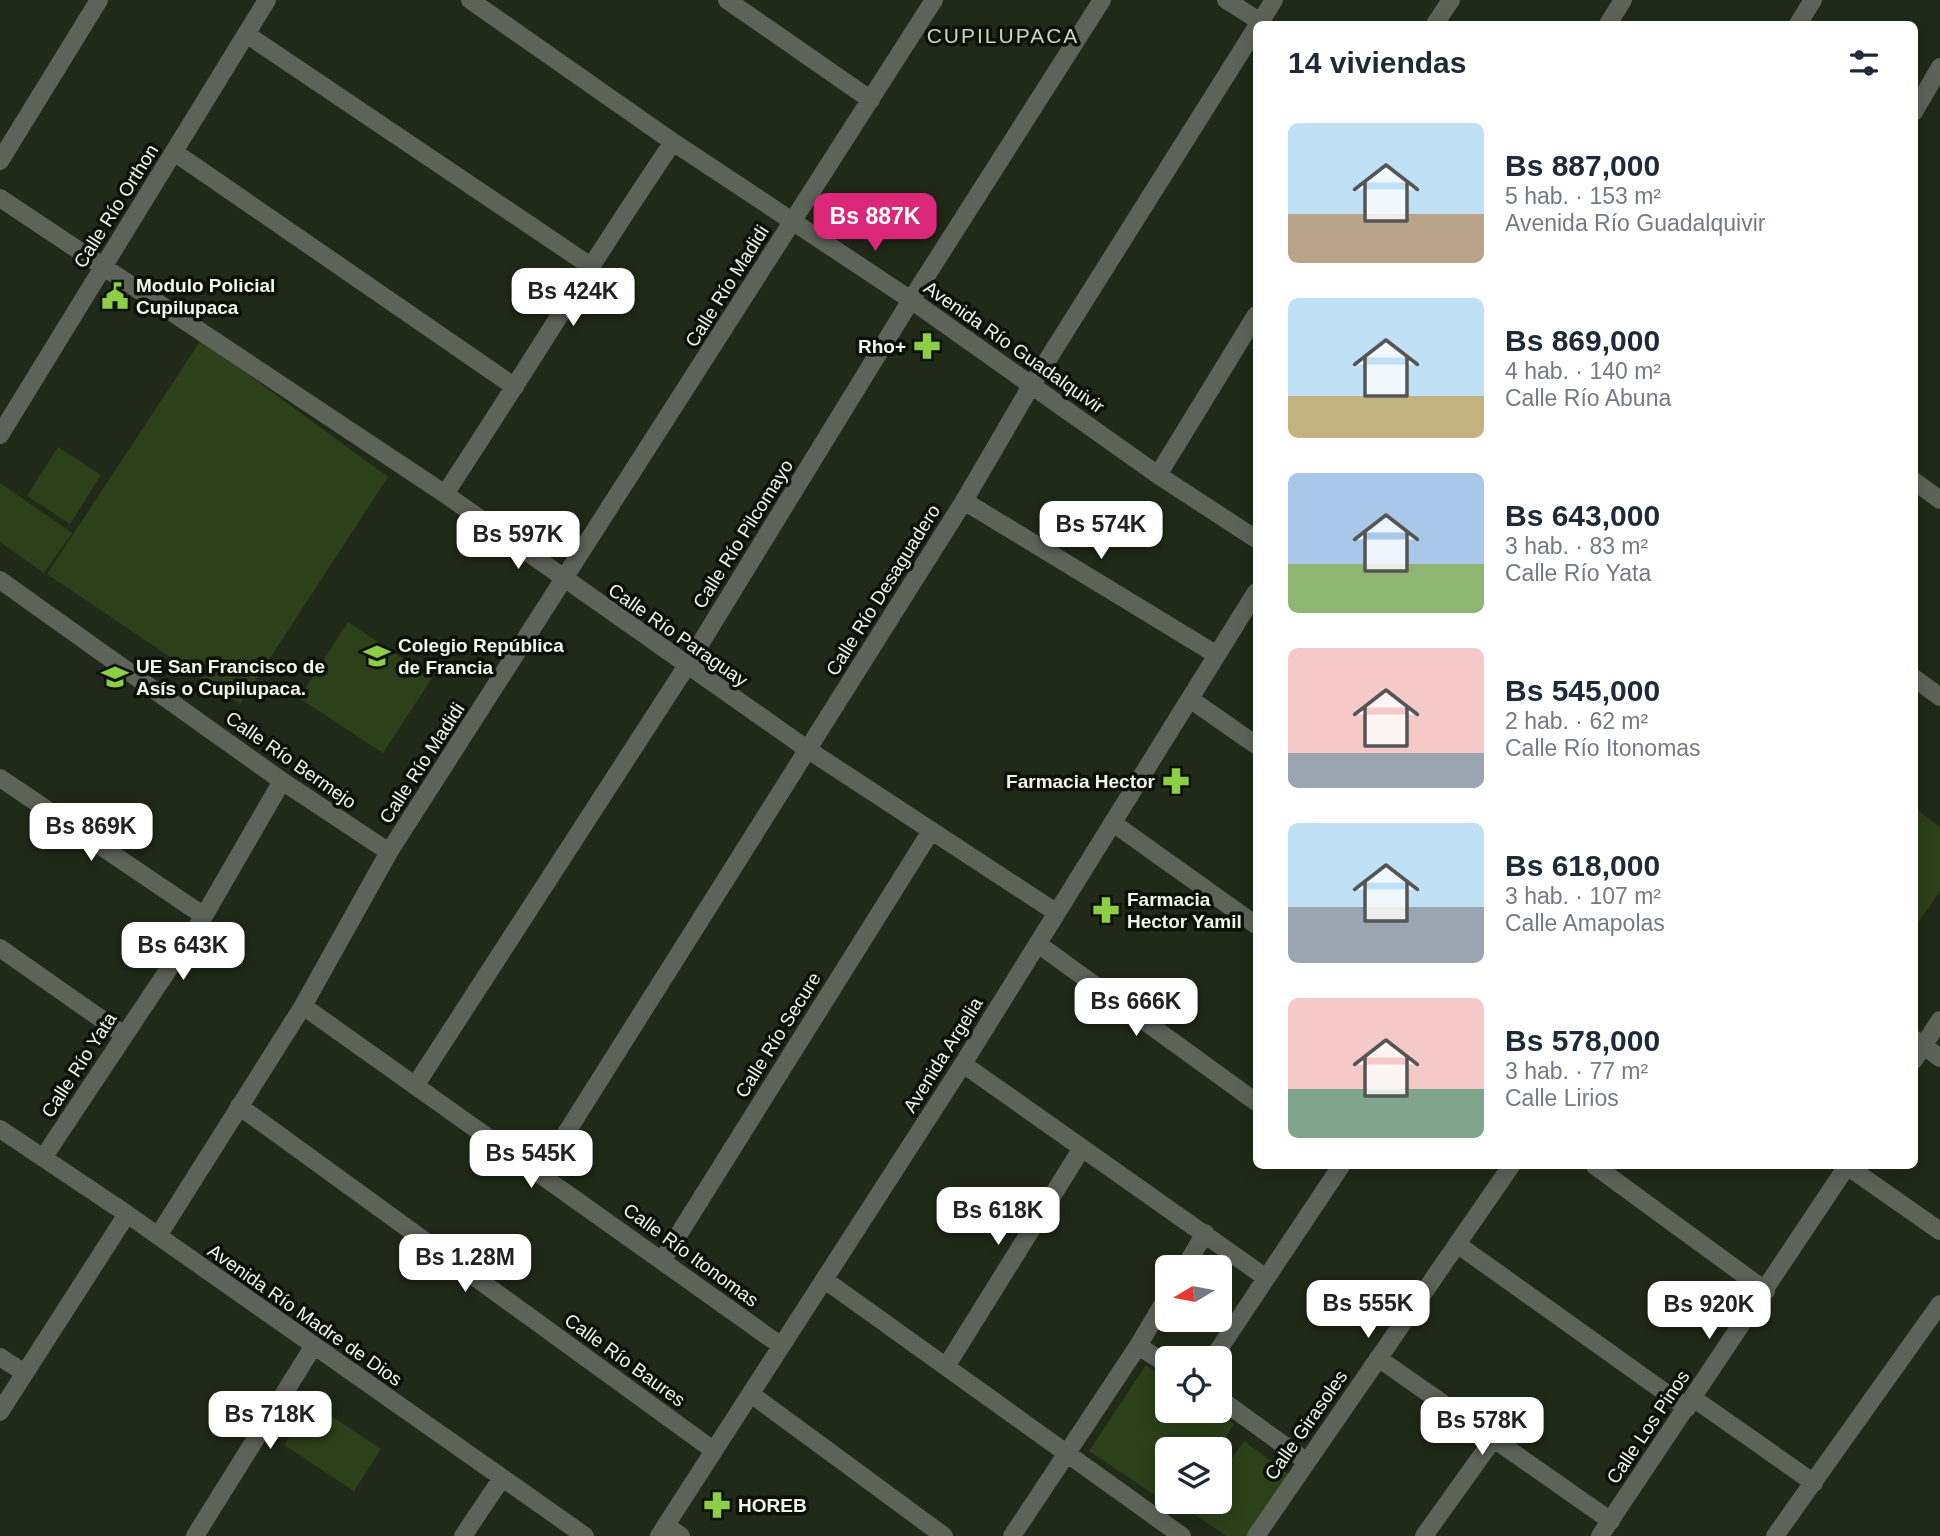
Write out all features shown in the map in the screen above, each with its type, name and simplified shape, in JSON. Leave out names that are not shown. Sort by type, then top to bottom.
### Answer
[{"type":"street","points":[[0,162],[99,0]]},
{"type":"street","name":"Calle Río Orthon","points":[[0,435],[267,0]]},
{"type":"street","name":"Avenida Río Guadalquivir","points":[[470,0],[792,223],[911,300],[1158,475],[1253,537]]},
{"type":"street","points":[[727,0],[871,100]]},
{"type":"street","name":"Calle Río Madidi","points":[[158,1236],[303,1006],[389,852],[565,581],[934,0]]},
{"type":"street","name":"Calle Río Pilcomayo","points":[[415,1086],[686,667],[911,300],[1102,0]]},
{"type":"street","points":[[1226,0],[1255,21]]},
{"type":"street","name":"Calle Río Desaguadero","points":[[1262,21],[1274,0]]},
{"type":"street","points":[[1437,21],[1451,0]]},
{"type":"street","points":[[1610,21],[1623,0]]},
{"type":"street","points":[[1800,21],[1813,0]]},
{"type":"street","points":[[246,34],[589,265]]},
{"type":"street","name":"Calle Río Desaguadero","points":[[541,1173],[964,500],[1031,386],[1253,36]]},
{"type":"street","points":[[1918,105],[1940,67]]},
{"type":"street","points":[[444,494],[515,387],[589,265],[673,142]]},
{"type":"street","points":[[174,152],[515,387]]},
{"type":"street","name":"Calle Río Paraguay","points":[[0,198],[444,494],[807,750],[1057,914]]},
{"type":"street","points":[[1158,475],[1253,320]]},
{"type":"street","points":[[1918,484],[1940,500]]},
{"type":"street","points":[[964,500],[1217,655]]},
{"type":"street","name":"Calle Río Bermejo","points":[[0,579],[282,781],[389,852]]},
{"type":"street","name":"Avenida Argelia","points":[[668,1532],[713,1450],[963,1064],[1253,597]]},
{"type":"street","points":[[1918,681],[1940,697]]},
{"type":"street","points":[[1190,699],[1253,743]]},
{"type":"street","points":[[0,778],[204,916]]},
{"type":"street","name":"Calle Río Yata","points":[[44,1158],[204,916],[282,781]]},
{"type":"street","points":[[1113,823],[1253,923]]},
{"type":"street","name":"Calle Río Secure","points":[[662,1261],[931,831]]},
{"type":"street","points":[[1038,944],[1253,1100]]},
{"type":"street","points":[[0,947],[124,1035]]},
{"type":"street","name":"Calle Río Itonomas","points":[[303,1006],[780,1345]]},
{"type":"street","points":[[1940,1020],[1918,1049],[1940,1058]]},
{"type":"street","points":[[963,1064],[1265,1277]]},
{"type":"street","name":"Calle Río Baures","points":[[239,1107],[713,1450]]},
{"type":"street","name":"Avenida Río Madre de Dios","points":[[0,1129],[127,1214],[585,1536]]},
{"type":"street","points":[[947,1366],[1082,1148]]},
{"type":"street","points":[[1221,1346],[1339,1169]]},
{"type":"street","name":"Calle Girasoles","points":[[1256,1536],[1509,1169]]},
{"type":"street","points":[[1599,1169],[1766,1291]]},
{"type":"street","name":"Calle Los Pinos","points":[[1600,1536],[1845,1169]]},
{"type":"street","points":[[1851,1169],[1940,1231]]},
{"type":"street","points":[[0,1412],[127,1214]]},
{"type":"street","points":[[1192,1255],[1205,1233]]},
{"type":"street","points":[[1457,1244],[1690,1403],[1814,1483]]},
{"type":"street","points":[[825,1280],[1182,1536]]},
{"type":"street","points":[[1784,1533],[1814,1483],[1940,1304]]},
{"type":"street","points":[[1012,1536],[1155,1317]]},
{"type":"street","points":[[1138,1346],[1155,1357]]},
{"type":"street","points":[[195,1536],[313,1347]]},
{"type":"street","points":[[0,1357],[23,1373]]},
{"type":"street","points":[[1378,1358],[1492,1441],[1611,1521]]},
{"type":"street","points":[[751,1394],[944,1536]]},
{"type":"street","points":[[1232,1408],[1306,1461]]},
{"type":"street","points":[[1424,1536],[1492,1441]]},
{"type":"street","points":[[463,1536],[502,1478]]},
{"type":"green space","points":[[201,340],[388,477],[240,704],[47,574]]},
{"type":"green space","points":[[58,447],[101,475],[70,524],[27,496]]},
{"type":"green space","points":[[0,483],[72,533],[44,573],[0,542]]},
{"type":"green space","points":[[348,622],[432,678],[383,753],[299,698]]},
{"type":"green space","points":[[1918,810],[1940,827],[1940,891],[1918,923]]},
{"type":"green space","points":[[1146,1365],[1155,1371],[1155,1423],[1234,1424],[1226,1437],[1155,1437],[1155,1495],[1089,1451]]},
{"type":"green space","points":[[312,1403],[381,1449],[354,1491],[284,1445]]},
{"type":"green space","points":[[1244,1441],[1290,1475],[1247,1536],[1226,1536],[1194,1514],[1232,1514],[1232,1458]]},
{"type":"place","name":"Modulo Policial Cupilupaca","points":[[115,296]]},
{"type":"place","name":"Rho+","points":[[927,346]]},
{"type":"place","name":"Colegio República de Francia","points":[[377,656]]},
{"type":"place","name":"UE San Francisco de Asís o Cupilupaca.","points":[[115,677]]},
{"type":"place","name":"Farmacia Hector","points":[[1176,781]]},
{"type":"place","name":"Farmacia Hector Yamil","points":[[1106,910]]},
{"type":"place","name":"HOREB","points":[[717,1505]]},
{"type":"district","name":"CUPILUPACA","points":[[1003,35]]}]
